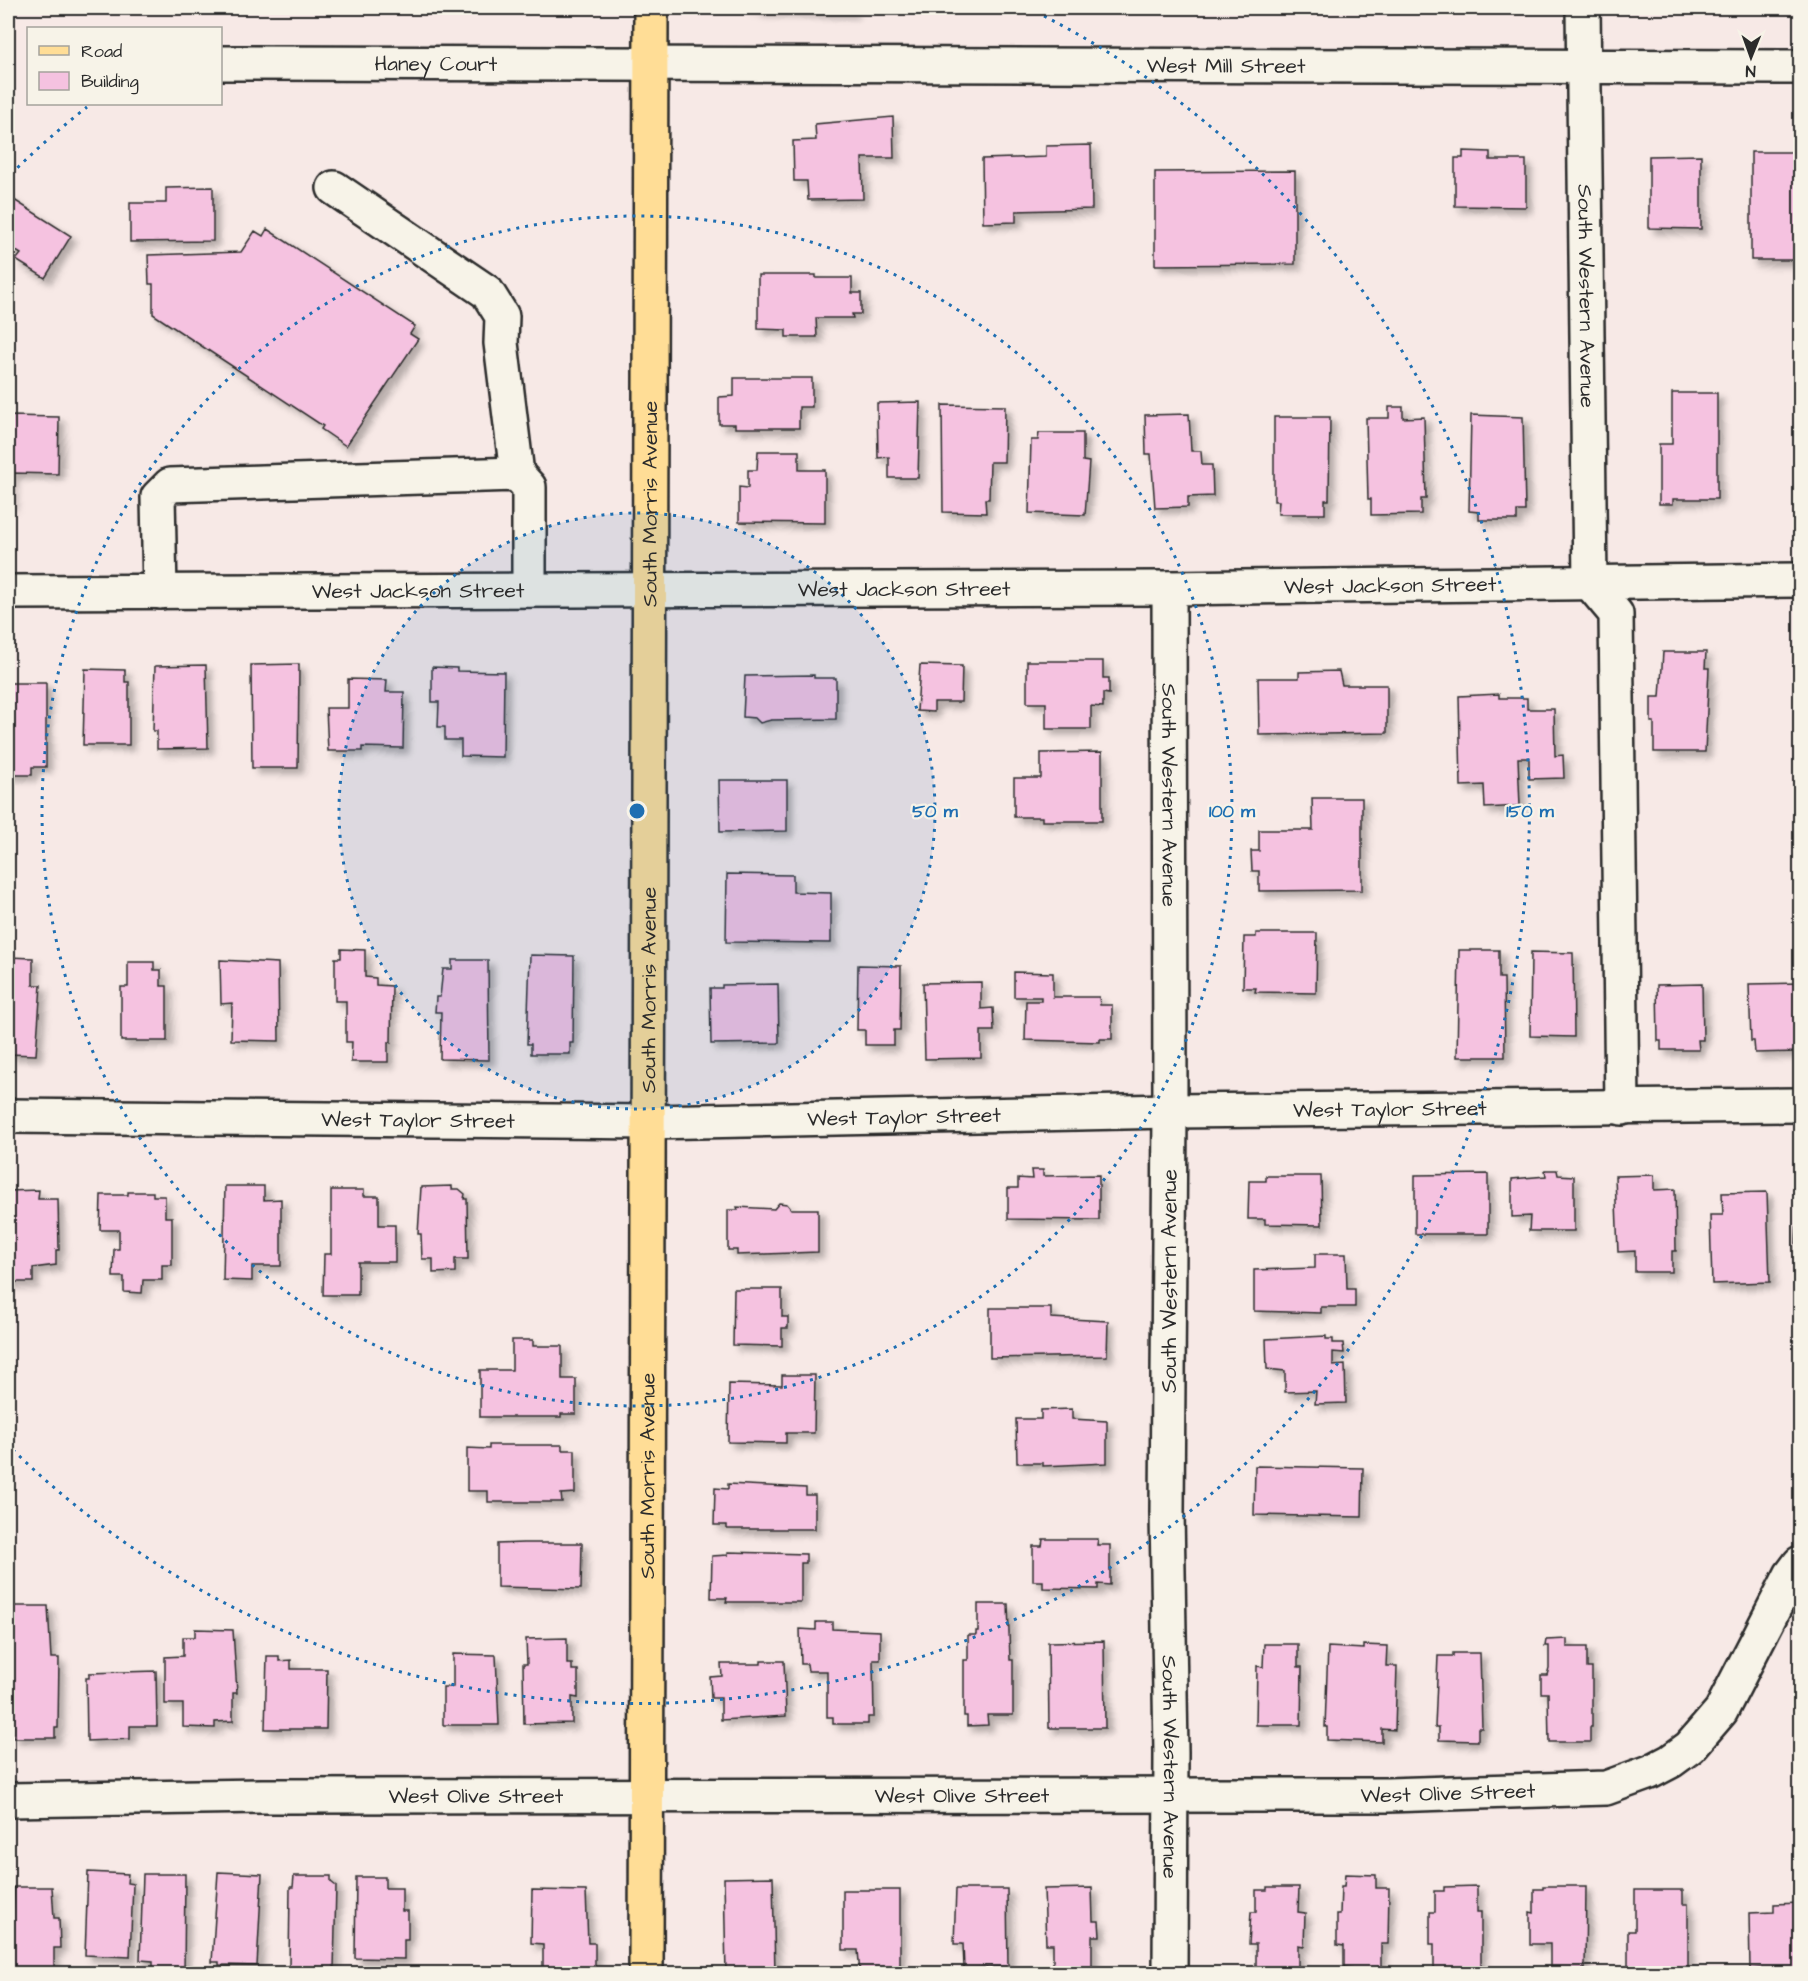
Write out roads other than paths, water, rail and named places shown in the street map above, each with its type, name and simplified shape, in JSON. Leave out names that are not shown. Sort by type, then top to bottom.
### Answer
[{"type":"main road","name":"South Morris Avenue","points":[[646,1974],[650,1122],[651,8]]},
{"type":"street","name":"South Western Avenue","points":[[1583,8],[1590,583]]},
{"type":"street","name":"Haney Court","points":[[222,63],[651,64]]},
{"type":"street","name":"West Mill Street","points":[[651,64],[1800,67]]},
{"type":"street","points":[[334,188],[487,292],[502,316],[501,343],[517,474],[529,487],[529,590]]},
{"type":"street","points":[[160,592],[158,497],[170,485],[517,474]]},
{"type":"street","name":"West Jackson Street","points":[[8,592],[1169,588],[1800,580]]},
{"type":"street","points":[[1590,583],[1616,614],[1622,1108]]},
{"type":"street","name":"South Western Avenue","points":[[1169,588],[1170,1111],[1167,1512],[1171,1794],[1170,1974]]},
{"type":"street","name":"West Taylor Street","points":[[8,1116],[650,1122],[1170,1111],[1800,1105]]},
{"type":"street","name":"West Olive Street","points":[[8,1800],[262,1797],[646,1798],[1497,1793],[1605,1788],[1650,1772],[1689,1747],[1721,1711],[1791,1575],[1800,1563]]}]
